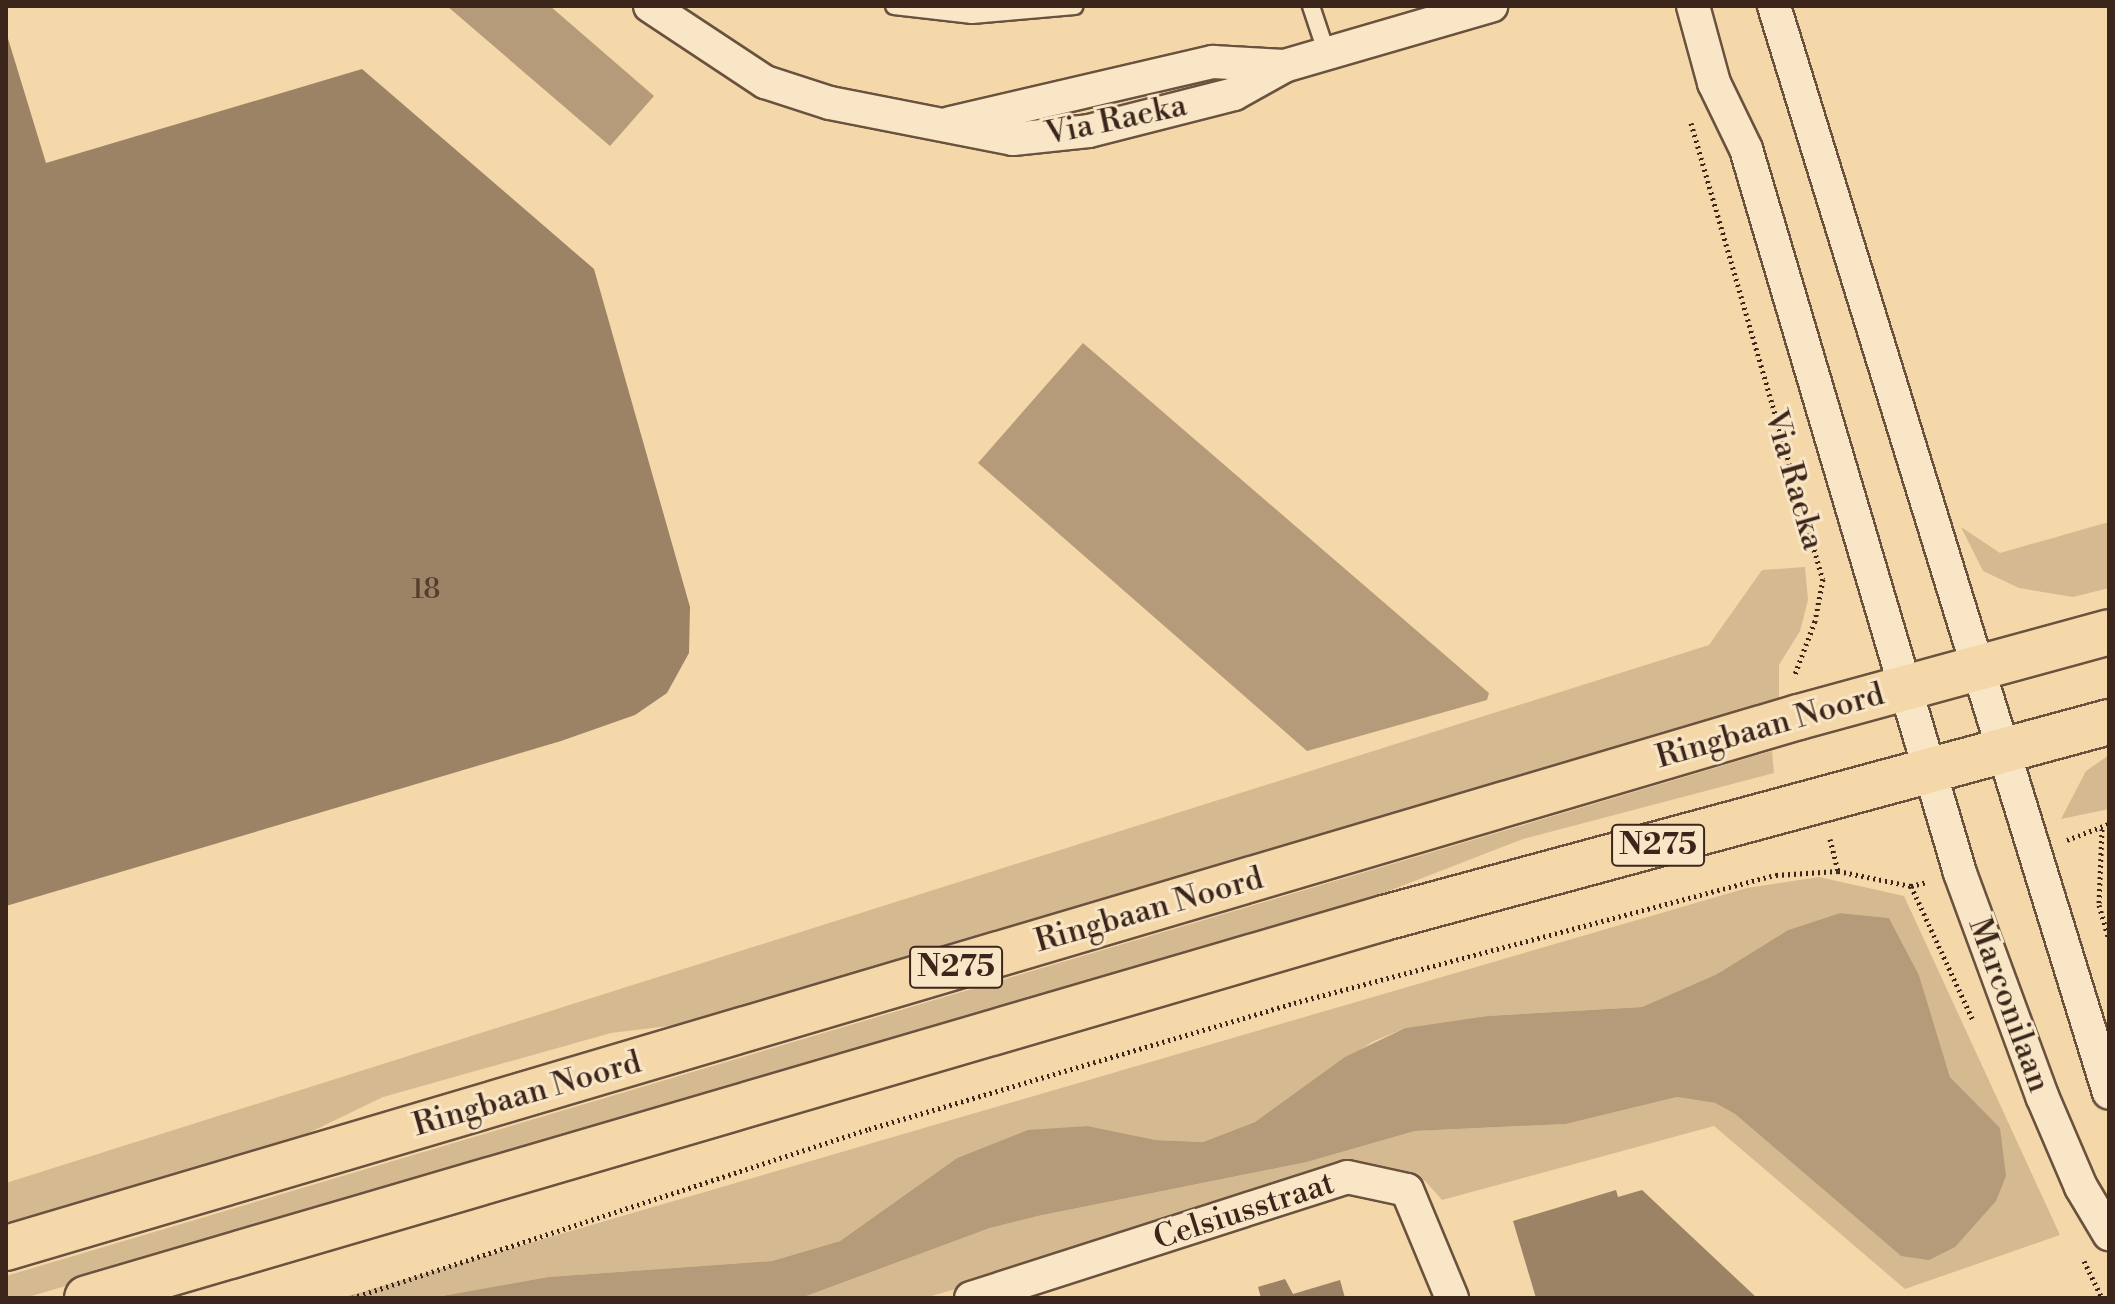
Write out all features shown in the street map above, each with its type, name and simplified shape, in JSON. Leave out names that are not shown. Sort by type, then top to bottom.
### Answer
[{"type":"main road","name":"Ringbaan Noord","points":[[6,1248],[1799,717],[2109,632]]},
{"type":"main road","name":"N275","points":[[87,1298],[1384,918],[2109,722]]},
{"type":"street","name":"Via Raeka","points":[[650,6],[765,82],[830,103],[941,126],[1213,62],[1284,66],[1491,6]]},
{"type":"street","name":"Via Raeka","points":[[1693,6],[1714,83],[1746,149],[1931,768]]},
{"type":"street","points":[[1774,6],[1977,667]]},
{"type":"street","name":"Marconilaan","points":[[1977,667],[2006,750],[2109,1093]]},
{"type":"street","name":"Marconilaan","points":[[1931,768],[1960,873],[2042,1096],[2081,1187],[2109,1234]]},
{"type":"street","name":"Celsiusstraat","points":[[971,1298],[1347,1177],[1407,1190],[1452,1298]]},
{"type":"lane","points":[[894,6],[972,15],[1075,6]]},
{"type":"lane","points":[[1311,6],[1327,54]]},
{"type":"path","name":"Via Raeka","points":[[1686,107],[1823,579],[1815,621],[1793,682],[1799,717]]},
{"type":"path","points":[[1821,800],[1838,871]]},
{"type":"path","points":[[2036,848],[2102,829],[2109,824]]},
{"type":"path","points":[[2102,829],[2099,905],[2109,939]]},
{"type":"path","points":[[352,1298],[869,1129],[1294,1003],[1776,875],[1838,871],[1911,886],[1960,873]]},
{"type":"shaded area","points":[[447,6],[550,6],[654,96],[610,146]]},
{"type":"shaded area","points":[[1083,343],[1489,693],[1487,700],[1307,751],[978,463]]},
{"type":"shaded area","points":[[2109,522],[2109,588],[2073,597],[2019,588],[1983,571],[1961,527],[2000,553]]},
{"type":"shaded area","points":[[1805,567],[1808,600],[1800,631],[1779,665],[1779,702],[718,1020],[611,1033],[383,1097],[292,1141],[6,1228],[6,1183],[1709,645],[1762,570]]},
{"type":"shaded area","points":[[1772,751],[1774,773],[1523,839],[1350,906],[25,1298],[6,1298],[6,1276]]},
{"type":"shaded area","points":[[2109,755],[2109,809],[2061,819],[2086,771]]},
{"type":"shaded area","points":[[1819,877],[1904,896],[2060,1235],[1905,1289],[1714,1126],[1442,1200],[1425,1181],[1377,1167],[1347,1173],[925,1298],[801,1298],[990,1228],[1038,1216],[1307,1162],[1415,1131],[1566,1124],[1677,1097],[1715,1103],[1735,1114],[1901,1256],[2000,1129],[1950,1077],[1919,975],[1889,918],[1840,913],[1788,930],[1717,974],[1642,1007],[1487,1016],[1405,1028],[1372,1042],[1255,1122],[1203,1142],[1156,1140],[1088,1126],[1028,1131],[957,1158],[840,1241],[772,1261],[548,1277],[431,1298],[341,1298],[1747,888]]},
{"type":"shaded area","points":[[1840,913],[1889,918],[1919,975],[1950,1077],[2000,1128],[2006,1176],[1996,1201],[1955,1247],[1929,1260],[1901,1256],[1735,1114],[1715,1103],[1677,1097],[1566,1124],[1415,1131],[1307,1162],[1038,1216],[990,1228],[801,1298],[431,1298],[548,1277],[772,1261],[840,1241],[957,1158],[1028,1130],[1088,1126],[1156,1140],[1203,1142],[1255,1122],[1345,1057],[1405,1028],[1487,1016],[1642,1007],[1717,974],[1788,930]]},
{"type":"building","points":[[6,32],[46,163],[362,69],[594,269],[690,607],[689,653],[667,693],[635,715],[561,741],[6,906]]},
{"type":"building","points":[[1616,1190],[1618,1197],[1642,1190],[1757,1298],[1536,1298],[1513,1221]]},
{"type":"building","points":[[1285,1279],[1293,1294],[1340,1280],[1345,1298],[1261,1298],[1258,1287]]}]
